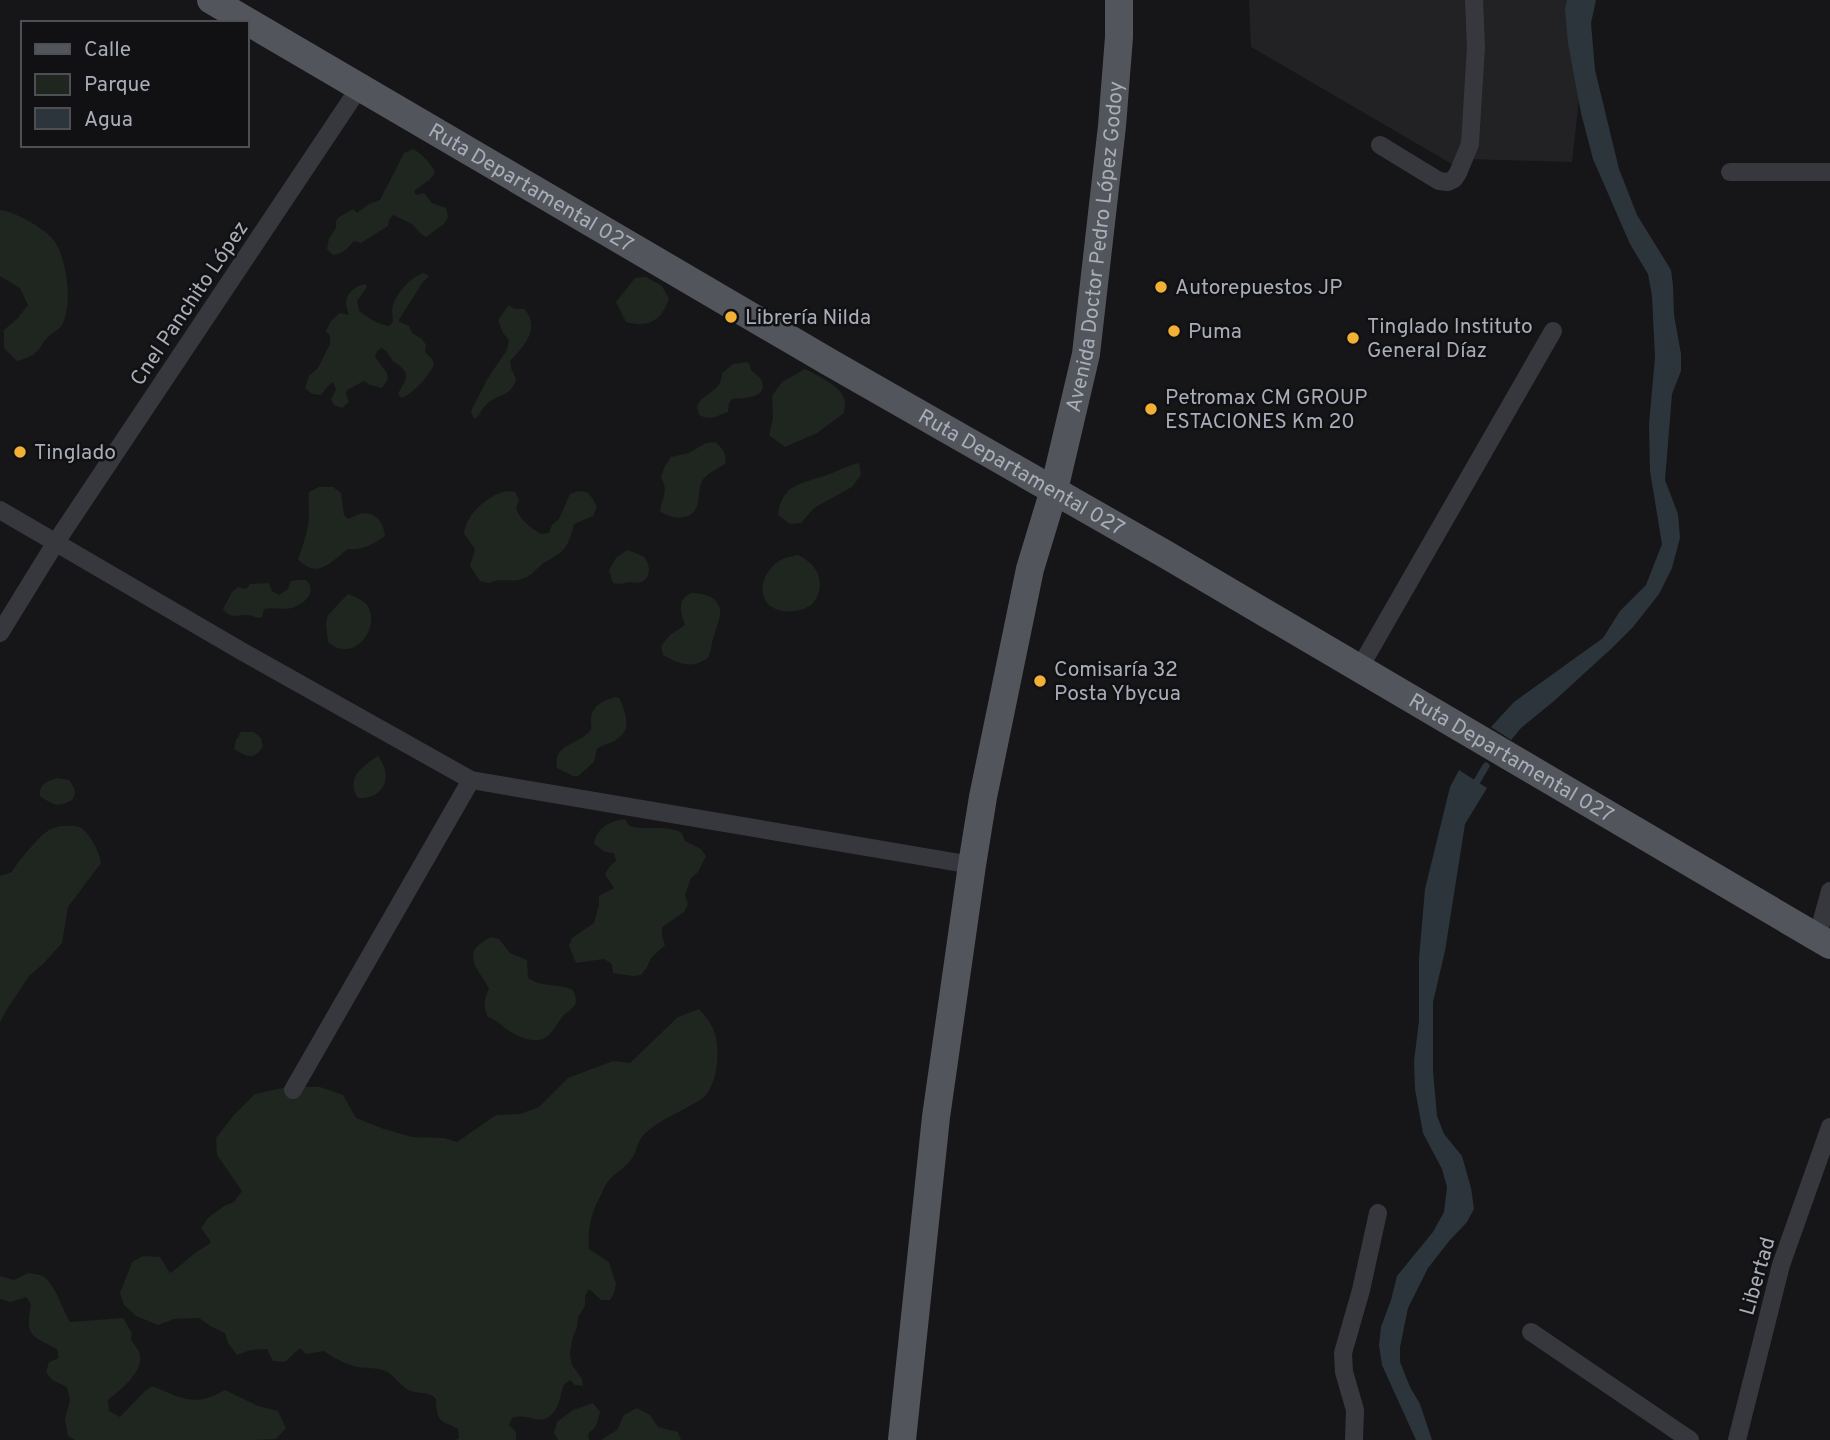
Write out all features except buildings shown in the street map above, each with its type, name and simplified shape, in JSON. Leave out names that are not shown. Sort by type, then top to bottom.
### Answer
[{"type":"main road","name":"Ruta Departamental 027","points":[[211,0],[246,21]]},
{"type":"main road","name":"Avenida Doctor Pedro López Godoy","points":[[902,1440],[936,1117],[971,865],[1030,569],[1054,490],[1086,355],[1112,126],[1119,0]]},
{"type":"main road","name":"Ruta Departamental 027","points":[[248,22],[1824,941]]},
{"type":"street","points":[[1380,145],[1439,181],[1448,182],[1458,173],[1470,144],[1476,47],[1474,0]]},
{"type":"street","name":"Cnel Panchito López","points":[[0,633],[56,542],[359,88]]},
{"type":"street","points":[[1730,172],[1830,172]]},
{"type":"street","points":[[1359,669],[1553,331]]},
{"type":"street","points":[[0,510],[243,652],[471,780],[971,865]]},
{"type":"street","points":[[293,1090],[471,780]]},
{"type":"street","points":[[1824,941],[1830,891]]},
{"type":"street","name":"Libertad","points":[[1737,1440],[1782,1265],[1830,1126]]},
{"type":"street","points":[[1354,1440],[1355,1410],[1344,1372],[1343,1353],[1378,1213]]},
{"type":"street","points":[[1531,1332],[1690,1440]]},
{"type":"shaded area","points":[[1249,0],[1590,0],[1572,162],[1468,159],[1457,167],[1251,47]]},
{"type":"green space","points":[[413,149],[432,166],[435,173],[414,191],[416,195],[424,193],[432,203],[446,208],[448,217],[444,224],[426,237],[412,224],[393,215],[388,226],[361,243],[354,241],[345,250],[333,255],[327,249],[339,217],[353,209],[357,213],[380,200],[404,153]]},
{"type":"green space","points":[[0,210],[22,217],[51,237],[63,260],[67,283],[67,306],[62,325],[34,354],[17,361],[4,348],[4,330],[28,305],[20,288],[0,276]]},
{"type":"green space","points":[[423,273],[429,276],[398,321],[409,326],[412,333],[422,339],[426,345],[425,352],[434,364],[415,389],[401,398],[398,394],[405,381],[405,371],[382,348],[377,351],[375,357],[387,373],[388,379],[382,388],[364,381],[347,390],[349,402],[342,408],[334,405],[331,400],[336,389],[333,382],[321,395],[312,394],[305,388],[309,376],[318,368],[330,344],[330,336],[326,331],[331,321],[340,313],[349,315],[346,299],[352,290],[365,284],[367,287],[357,301],[359,311],[389,326],[393,322],[393,304],[399,293]]},
{"type":"green space","points":[[646,277],[662,286],[669,299],[666,307],[658,318],[648,323],[626,322],[616,302],[635,278]]},
{"type":"green space","points":[[509,305],[514,309],[525,309],[531,324],[529,337],[510,361],[516,379],[510,390],[489,402],[474,419],[471,411],[488,378],[507,350],[509,340],[498,320]]},
{"type":"green space","points":[[747,362],[761,380],[761,392],[758,395],[732,399],[728,412],[710,418],[699,415],[697,406],[716,388],[722,373],[733,364]]},
{"type":"green space","points":[[805,369],[839,390],[845,401],[844,413],[817,433],[785,447],[769,435],[773,418],[772,396],[782,382]]},
{"type":"green space","points":[[715,442],[724,452],[725,464],[709,473],[702,481],[698,503],[692,514],[682,518],[660,511],[665,491],[661,477],[671,457]]},
{"type":"green space","points":[[859,463],[861,475],[852,487],[814,508],[801,523],[790,524],[778,515],[783,499],[793,488]]},
{"type":"green space","points":[[319,487],[333,487],[341,493],[344,515],[348,519],[365,513],[374,516],[381,522],[385,536],[367,546],[348,549],[324,567],[311,568],[305,565],[298,559],[308,525],[309,492]]},
{"type":"green space","points":[[506,491],[515,492],[519,500],[516,509],[518,514],[541,534],[549,533],[552,525],[559,519],[570,494],[587,492],[597,507],[593,516],[574,524],[569,541],[558,555],[527,577],[489,583],[480,581],[470,566],[475,549],[464,534],[466,527],[479,507]]},
{"type":"green space","points":[[627,550],[644,557],[649,566],[647,577],[638,583],[613,583],[609,570],[616,558]]},
{"type":"green space","points":[[798,555],[810,563],[818,574],[820,583],[817,596],[813,603],[804,609],[784,611],[772,608],[764,598],[765,579],[777,562]]},
{"type":"green space","points":[[306,580],[311,589],[308,597],[292,608],[264,609],[262,617],[258,618],[232,615],[223,609],[232,592],[238,587],[246,589],[250,584],[269,583],[272,591],[279,595],[288,589],[291,581]]},
{"type":"green space","points":[[691,593],[711,597],[717,602],[720,612],[709,656],[698,663],[688,664],[663,655],[661,646],[670,635],[685,625],[681,603]]},
{"type":"green space","points":[[348,594],[367,605],[371,623],[363,640],[347,649],[338,648],[328,642],[326,624],[328,615]]},
{"type":"green space","points":[[616,697],[620,699],[626,720],[622,735],[597,749],[594,762],[578,776],[557,768],[556,760],[561,750],[591,730],[591,717],[595,708]]},
{"type":"green space","points":[[241,732],[254,732],[261,738],[263,746],[253,756],[234,749]]},
{"type":"green space","points":[[378,756],[385,772],[384,785],[374,795],[358,798],[354,791],[354,779],[366,764]]},
{"type":"green space","points":[[57,778],[69,780],[75,792],[72,800],[59,805],[40,796],[44,784]]},
{"type":"green space","points":[[625,819],[629,826],[676,830],[682,833],[685,841],[701,849],[706,856],[698,872],[691,878],[685,895],[688,904],[684,912],[662,927],[665,945],[651,958],[641,975],[632,976],[613,973],[612,964],[604,959],[576,963],[569,946],[572,938],[594,923],[599,896],[614,888],[605,874],[616,861],[614,853],[605,852],[594,844],[595,838],[605,826]]},
{"type":"green space","points":[[60,826],[83,829],[99,854],[101,863],[68,907],[62,943],[29,976],[0,1022],[0,876],[12,872],[48,830]]},
{"type":"green space","points":[[490,937],[499,939],[510,953],[527,960],[528,978],[573,990],[575,1005],[546,1037],[533,1040],[519,1036],[488,1017],[485,1003],[489,989],[474,964],[473,953]]},
{"type":"green space","points":[[699,1009],[711,1025],[716,1039],[716,1068],[711,1087],[700,1100],[645,1133],[631,1160],[605,1186],[591,1220],[589,1249],[609,1262],[616,1284],[610,1300],[601,1300],[589,1289],[585,1296],[585,1306],[578,1317],[570,1355],[583,1386],[575,1385],[570,1380],[564,1385],[557,1407],[547,1418],[512,1418],[509,1425],[516,1432],[516,1440],[456,1440],[459,1438],[458,1429],[440,1419],[433,1396],[407,1389],[382,1370],[354,1366],[324,1351],[306,1354],[300,1348],[285,1362],[273,1361],[267,1349],[251,1350],[237,1355],[228,1343],[225,1333],[199,1318],[174,1319],[158,1325],[136,1316],[124,1305],[120,1293],[132,1262],[143,1256],[160,1257],[170,1273],[211,1242],[201,1228],[208,1218],[234,1202],[242,1191],[217,1155],[216,1138],[255,1094],[287,1087],[320,1087],[343,1095],[356,1118],[412,1137],[444,1138],[457,1142],[496,1115],[520,1114],[539,1107],[568,1078],[613,1061],[630,1063],[678,1017]]},
{"type":"green space","points":[[28,1273],[41,1275],[48,1281],[70,1322],[123,1318],[132,1333],[131,1340],[139,1353],[140,1362],[130,1380],[108,1400],[109,1411],[120,1417],[152,1386],[196,1400],[225,1390],[258,1406],[278,1411],[286,1428],[276,1439],[255,1440],[75,1440],[68,1436],[65,1419],[70,1400],[67,1387],[52,1380],[46,1372],[49,1362],[59,1358],[57,1349],[32,1334],[29,1323],[31,1304],[26,1297],[11,1302],[0,1299],[0,1276],[14,1280]]},
{"type":"green space","points":[[593,1403],[600,1412],[596,1426],[588,1434],[589,1440],[558,1440],[554,1433],[557,1422],[573,1410]]},
{"type":"green space","points":[[637,1408],[650,1415],[658,1427],[678,1432],[681,1440],[601,1440],[617,1430],[624,1415]]},
{"type":"water","points":[[1567,0],[1596,0],[1591,23],[1595,70],[1619,169],[1637,215],[1671,270],[1681,371],[1672,394],[1665,480],[1678,514],[1680,538],[1672,568],[1659,594],[1633,627],[1511,740],[1491,727],[1514,702],[1603,638],[1620,611],[1646,585],[1662,544],[1650,471],[1649,424],[1655,357],[1652,296],[1648,274],[1630,244],[1593,159],[1568,43],[1565,9]]},
{"type":"water","points":[[1459,770],[1487,788],[1465,824],[1445,951],[1433,1002],[1433,1071],[1437,1116],[1444,1134],[1462,1156],[1474,1209],[1467,1222],[1428,1268],[1408,1308],[1400,1347],[1400,1362],[1420,1404],[1432,1440],[1416,1440],[1382,1365],[1379,1345],[1381,1327],[1397,1276],[1433,1232],[1444,1212],[1447,1187],[1442,1169],[1423,1133],[1415,1089],[1414,1061],[1419,1021],[1419,958],[1425,889],[1450,787]]},
{"type":"waterway","points":[[1473,788],[1486,766]]},
{"type":"place","name":"Autorepuestos JP","points":[[1161,287]]},
{"type":"place","name":"Librería Nilda","points":[[731,317]]},
{"type":"place","name":"Puma","points":[[1174,331]]},
{"type":"place","name":"Tinglado Instituto General Díaz","points":[[1353,338]]},
{"type":"place","name":"Petromax CM GROUP ESTACIONES Km 20","points":[[1151,409]]},
{"type":"place","name":"Tinglado","points":[[20,452]]},
{"type":"place","name":"Comisaría 32 Posta Ybycua","points":[[1040,681]]}]
